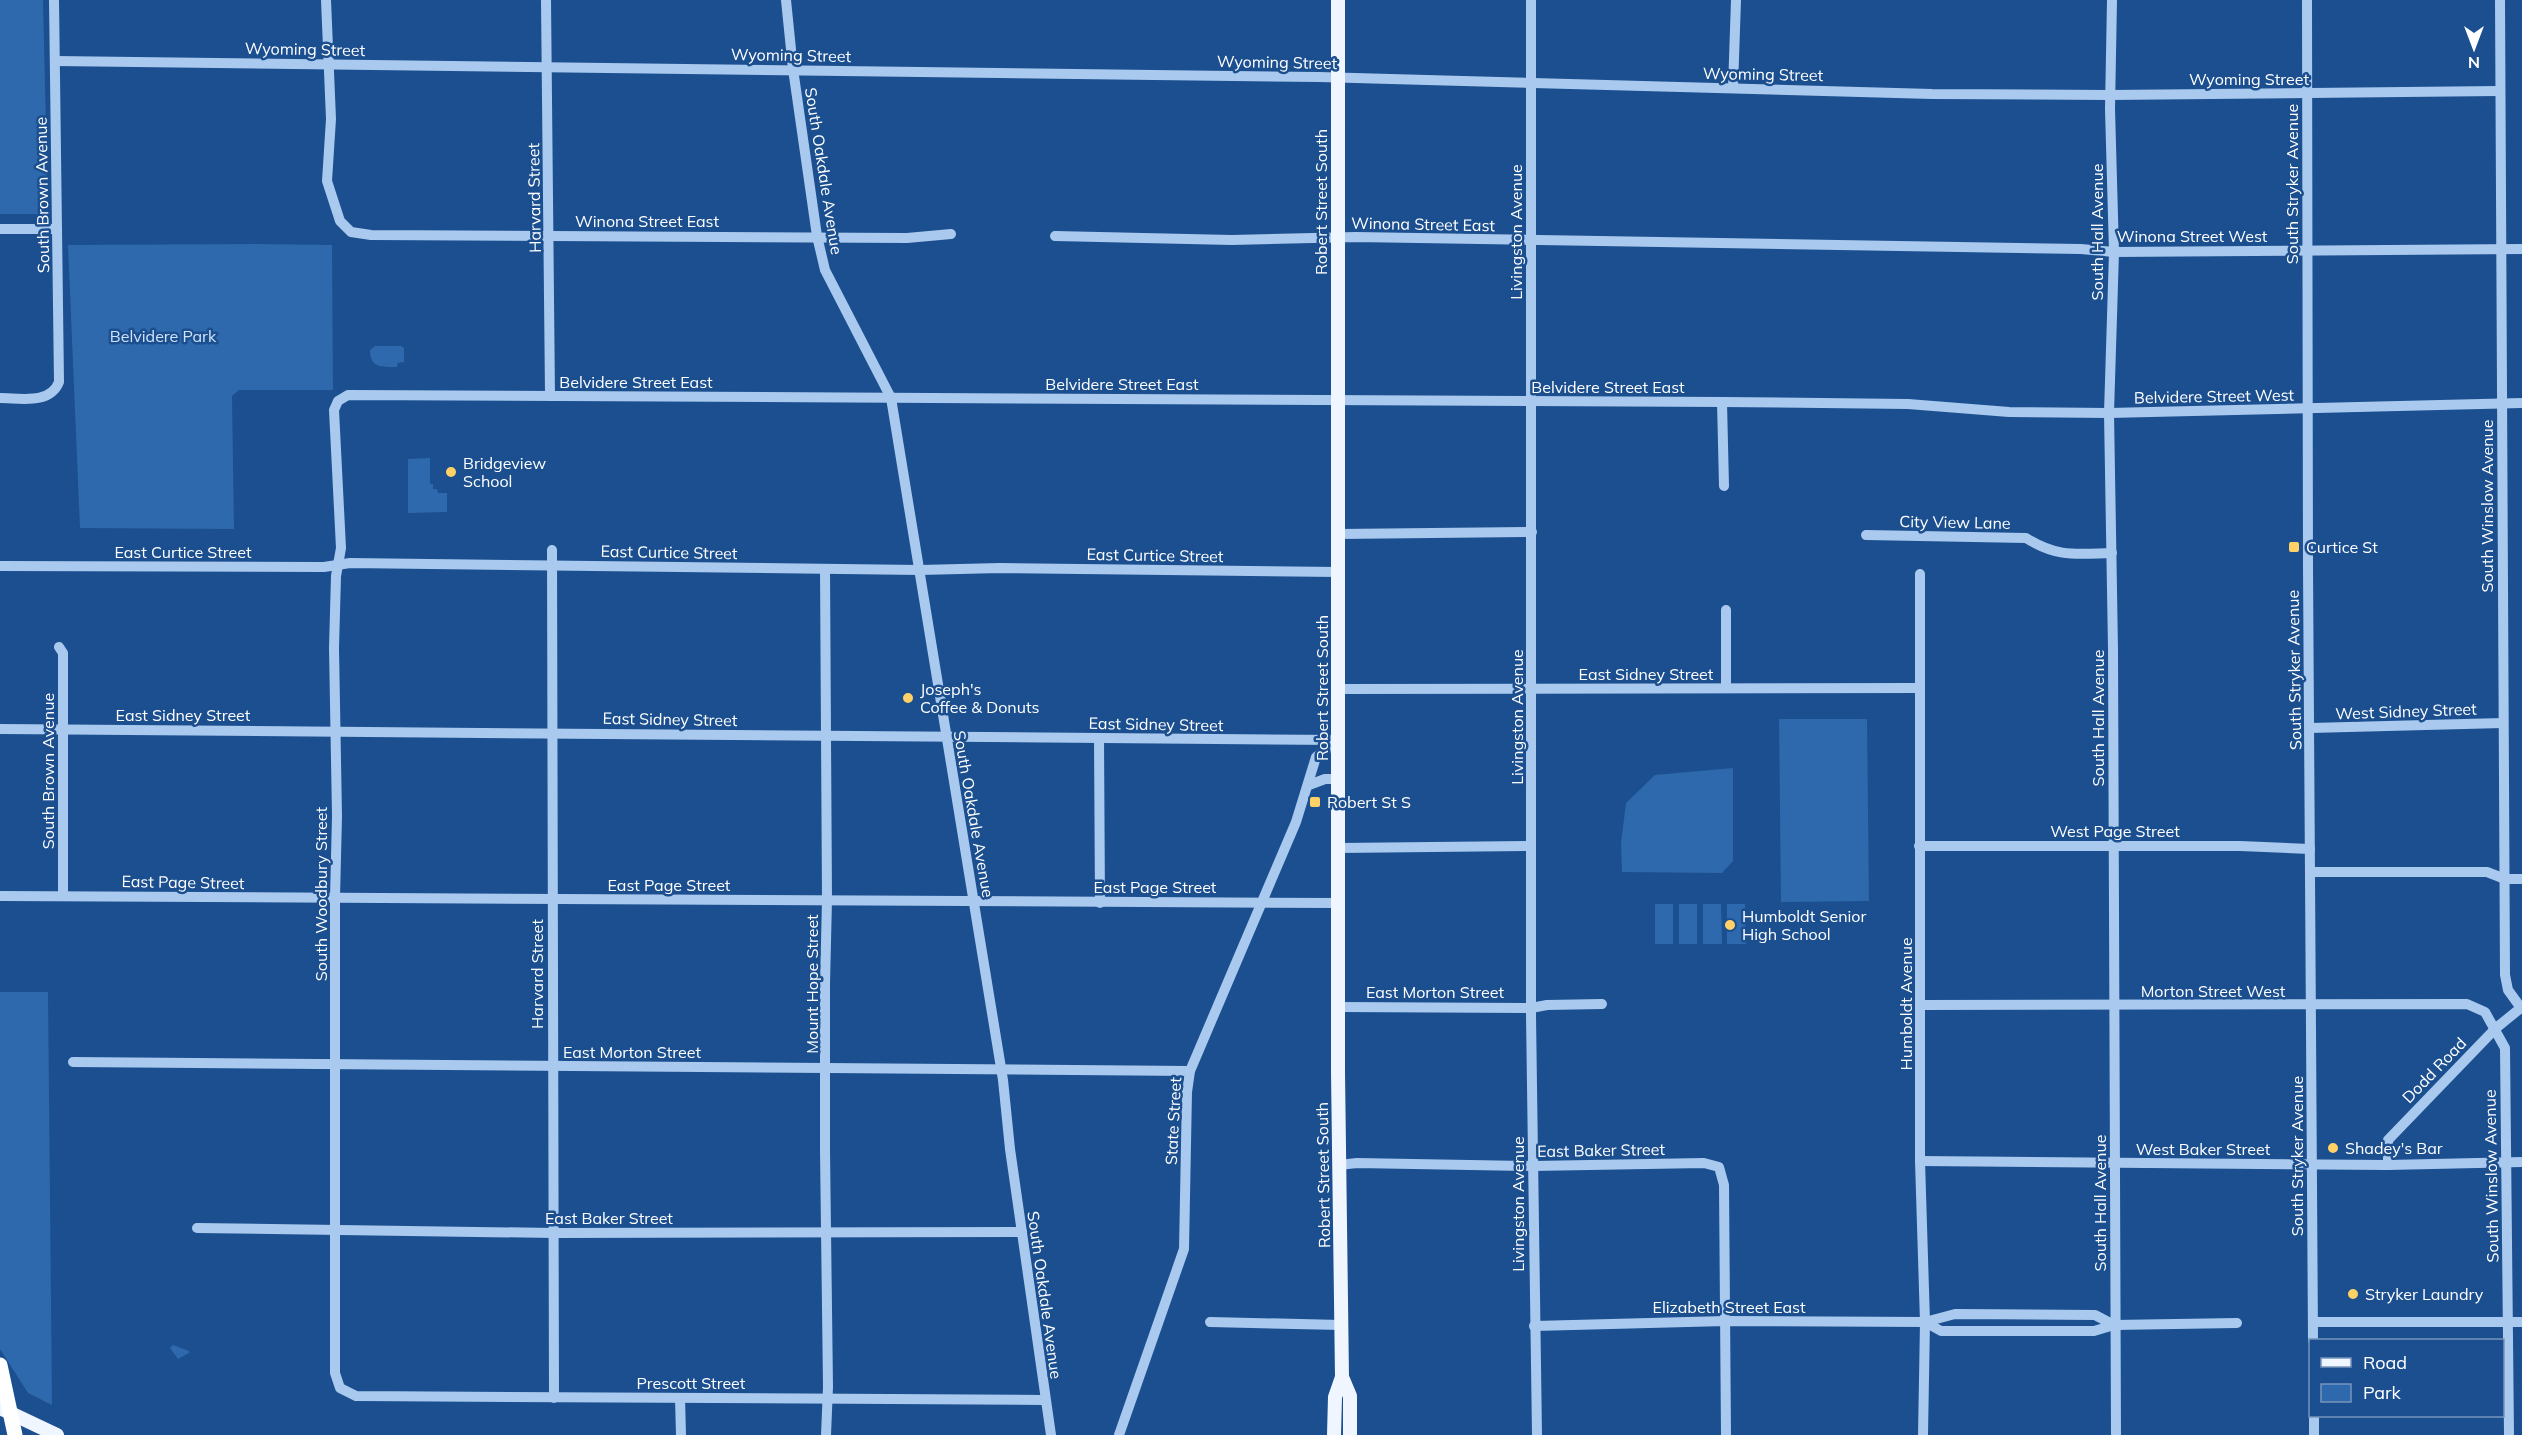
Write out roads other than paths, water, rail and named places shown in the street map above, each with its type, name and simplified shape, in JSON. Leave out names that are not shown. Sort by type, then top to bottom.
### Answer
[{"type":"highway","points":[[0,1365],[6,1411],[15,1435]]},
{"type":"main road","name":"Robert Street South","points":[[1334,1435],[1335,1397],[1342,1377],[1338,903],[1338,0]]},
{"type":"main road","name":"Robert Street South","points":[[1342,1377],[1350,1396],[1350,1435]]},
{"type":"main road","points":[[6,1411],[57,1435]]},
{"type":"street","name":"South Brown Avenue","points":[[0,398],[48,396],[56,390],[59,373],[54,0]]},
{"type":"street","points":[[326,0],[327,64]]},
{"type":"street","name":"Harvard Street","points":[[546,0],[550,396]]},
{"type":"street","name":"South Oakdale Avenue","points":[[786,0],[793,69],[817,236],[825,270],[891,398],[1001,1069],[1044,1400],[1051,1435]]},
{"type":"street","name":"Livingston Avenue","points":[[1531,0],[1531,1008],[1537,1435]]},
{"type":"street","points":[[1733,88],[1736,0]]},
{"type":"street","name":"South Hall Avenue","points":[[2112,0],[2110,95],[2114,252],[2109,414],[2112,553],[2116,1435]]},
{"type":"street","name":"South Stryker Avenue","points":[[2307,0],[2313,1339]]},
{"type":"street","name":"South Winslow Avenue","points":[[2500,0],[2505,975],[2508,990],[2521,1007]]},
{"type":"street","name":"Wyoming Street","points":[[55,61],[1338,78],[2110,95],[2499,91]]},
{"type":"street","name":"Winona Street East","points":[[327,64],[331,119],[327,181],[339,219],[351,232],[371,235],[907,238],[951,234]]},
{"type":"street","points":[[0,229],[57,229]]},
{"type":"street","name":"Winona Street East","points":[[1055,236],[1232,240],[1337,237],[1935,247]]},
{"type":"street","name":"Winona Street West","points":[[1935,247],[2081,249],[2114,252],[2522,249]]},
{"type":"street","name":"Belvidere Street East","points":[[338,401],[348,395],[1908,404]]},
{"type":"street","name":"South Woodbury Street","points":[[338,401],[334,410],[341,548],[335,586],[337,816],[334,898],[336,1063],[334,1229],[335,1373],[340,1388]]},
{"type":"street","points":[[1722,402],[1724,486]]},
{"type":"street","name":"Belvidere Street West","points":[[1908,404],[2009,412],[2109,414],[2522,403]]},
{"type":"street","points":[[1338,534],[1532,532]]},
{"type":"street","name":"City View Lane","points":[[1866,535],[2026,538],[2045,550],[2060,554],[2112,553]]},
{"type":"street","name":"Harvard Street","points":[[552,550],[554,1398]]},
{"type":"street","name":"East Curtice Street","points":[[0,566],[324,567],[339,564],[920,570],[1000,567],[1338,572]]},
{"type":"street","name":"Mount Hope Street","points":[[825,569],[828,1387],[826,1435]]},
{"type":"street","name":"Humboldt Avenue","points":[[1920,574],[1920,1161],[1924,1322],[1923,1435]]},
{"type":"street","points":[[1726,610],[1726,688]]},
{"type":"street","name":"South Brown Avenue","points":[[59,647],[63,653],[63,896]]},
{"type":"street","name":"East Sidney Street","points":[[1338,690],[1919,688]]},
{"type":"street","name":"West Sidney Street","points":[[2310,728],[2503,723]]},
{"type":"street","name":"East Sidney Street","points":[[0,729],[1339,740]]},
{"type":"street","points":[[1099,738],[1100,903]]},
{"type":"street","name":"State Street","points":[[1119,1435],[1184,1249],[1187,1092],[1190,1071],[1200,1054],[1260,902],[1296,822],[1316,757],[1339,740]]},
{"type":"street","points":[[1309,785],[1325,779],[1338,779]]},
{"type":"street","points":[[1338,848],[1531,846]]},
{"type":"street","name":"West Page Street","points":[[1920,846],[2240,846],[2310,849]]},
{"type":"street","points":[[2310,872],[2487,872],[2505,879],[2522,879]]},
{"type":"street","name":"East Page Street","points":[[0,896],[1338,903]]},
{"type":"street","name":"East Morton Street","points":[[1339,1007],[1531,1008],[1547,1005],[1602,1004]]},
{"type":"street","name":"Morton Street West","points":[[1921,1005],[2467,1004],[2485,1012],[2496,1028]]},
{"type":"street","name":"Dodd Road","points":[[2388,1165],[2388,1140],[2496,1028],[2521,1007]]},
{"type":"street","name":"South Winslow Avenue","points":[[2496,1028],[2505,1048],[2509,1435]]},
{"type":"street","name":"East Morton Street","points":[[74,1062],[1190,1071]]},
{"type":"street","name":"West Baker Street","points":[[1920,1161],[2388,1165],[2522,1162]]},
{"type":"street","name":"East Baker Street","points":[[1339,1165],[1357,1163],[1533,1166],[1704,1163],[1719,1167],[1724,1185],[1726,1321]]},
{"type":"street","name":"East Baker Street","points":[[196,1228],[554,1233],[1022,1232]]},
{"type":"street","name":"Elizabeth Street East","points":[[1534,1326],[1726,1321],[1924,1322],[1955,1314],[2095,1315],[2114,1325]]},
{"type":"street","points":[[1726,1321],[1726,1435]]},
{"type":"street","points":[[1210,1322],[1341,1325]]},
{"type":"street","name":"Elizabeth Street East","points":[[1924,1322],[1941,1331],[2094,1331],[2114,1325],[2237,1323]]},
{"type":"street","points":[[2313,1322],[2522,1322]]},
{"type":"street","name":"Prescott Street","points":[[340,1388],[356,1396],[1044,1400]]},
{"type":"street","points":[[680,1398],[681,1435]]},
{"type":"street","points":[[2314,1417],[2314,1435]]},
{"type":"place","name":"Bridgeview School","points":[[451,472]]},
{"type":"place","name":"Curtice St","points":[[2294,547]]},
{"type":"place","name":"Joseph's Coffee & Donuts","points":[[908,698]]},
{"type":"place","name":"Robert St S","points":[[1315,802]]},
{"type":"place","name":"Humboldt Senior High School","points":[[1730,925]]},
{"type":"place","name":"Shadey's Bar","points":[[2333,1148]]},
{"type":"place","name":"Stryker Laundry","points":[[2353,1294]]},
{"type":"park label","name":"Belvidere Park","points":[[163,336]]}]
